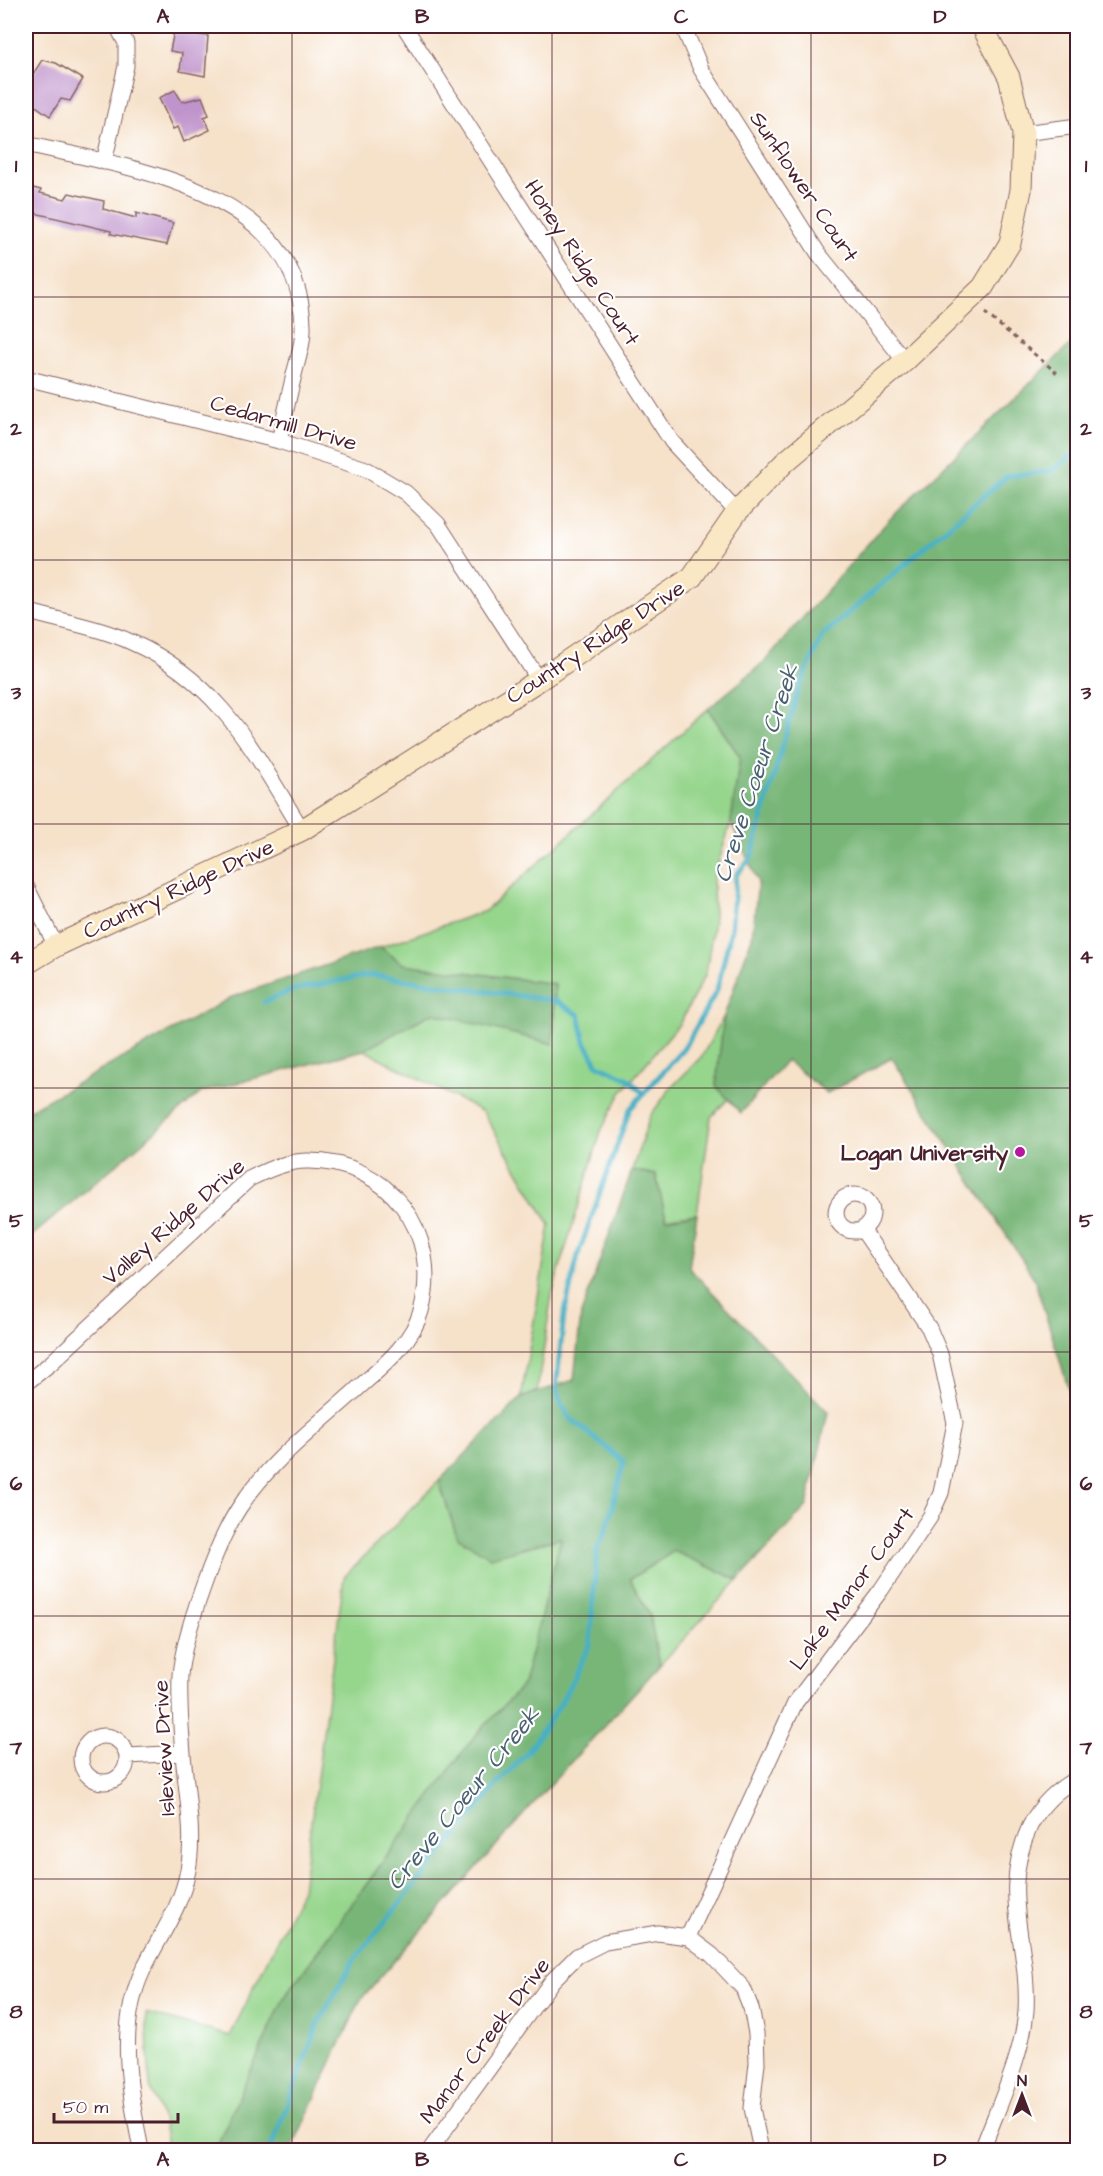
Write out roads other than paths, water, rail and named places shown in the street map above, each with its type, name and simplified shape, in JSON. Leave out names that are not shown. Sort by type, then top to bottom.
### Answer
[{"type":"street","points":[[104,162],[126,66],[126,43],[117,26]]},
{"type":"street","name":"Honey Ridge Court","points":[[404,26],[672,442],[737,512]]},
{"type":"street","name":"Sunflower Court","points":[[683,26],[701,69],[818,253],[905,361]]},
{"type":"street","name":"Country Ridge Drive","points":[[26,964],[56,946],[302,830],[538,680],[692,577],[737,512],[785,462],[905,361],[983,287],[1010,243],[1021,190],[1023,133],[1009,77],[981,26]]},
{"type":"street","points":[[1023,133],[1077,126]]},
{"type":"street","points":[[26,144],[185,184],[214,196],[238,211],[259,229],[289,268],[298,289],[304,326],[279,441]]},
{"type":"street","name":"Cedarmill Drive","points":[[26,378],[279,441],[366,469],[406,492],[438,524],[538,680]]},
{"type":"street","points":[[26,611],[129,641],[165,659],[194,679],[244,736],[302,830]]},
{"type":"street","points":[[26,886],[56,946]]},
{"type":"street","name":"Valley Ridge Drive","points":[[26,1383],[51,1363],[249,1179],[273,1168],[306,1161],[335,1164],[361,1171],[381,1182],[402,1203]]},
{"type":"street","name":"Isleview Drive","points":[[141,2151],[126,2049],[133,1994],[144,1968],[172,1920],[189,1869],[189,1828],[180,1674],[189,1632],[200,1596],[239,1508],[284,1455],[404,1343],[421,1312],[425,1278],[422,1244],[402,1203]]},
{"type":"street","name":"Lake Manor Court","points":[[688,1937],[795,1703],[881,1590],[930,1517],[941,1493],[955,1423],[940,1354],[929,1328],[862,1229]]},
{"type":"street","points":[[128,1756],[183,1753]]},
{"type":"street","points":[[982,2151],[1023,2036],[1025,1986],[1014,1887],[1016,1866],[1034,1819],[1047,1800],[1077,1778]]},
{"type":"street","name":"Manor Creek Drive","points":[[430,2151],[552,1981],[577,1956],[605,1942],[633,1936],[658,1933],[688,1937]]},
{"type":"street","points":[[688,1937],[728,1970],[743,1988],[751,2008],[756,2033],[757,2063],[752,2108],[761,2151]]},
{"type":"waterway","name":"Creve Coeur Creek","points":[[270,2150],[319,2022],[354,1960],[498,1783],[527,1753],[561,1703],[590,1644],[597,1548],[606,1531],[624,1462],[569,1417],[562,1406],[556,1389],[564,1315],[579,1252],[630,1109],[685,1047],[717,990],[731,930],[736,875],[751,858],[798,690],[822,636],[1007,476],[1052,471],[1078,450]]},
{"type":"waterway","points":[[264,1002],[296,989],[371,975],[556,1001],[579,1015],[585,1042],[598,1065],[627,1078],[643,1093]]},
{"type":"place","name":"Logan University","points":[[1020,1152]]}]
